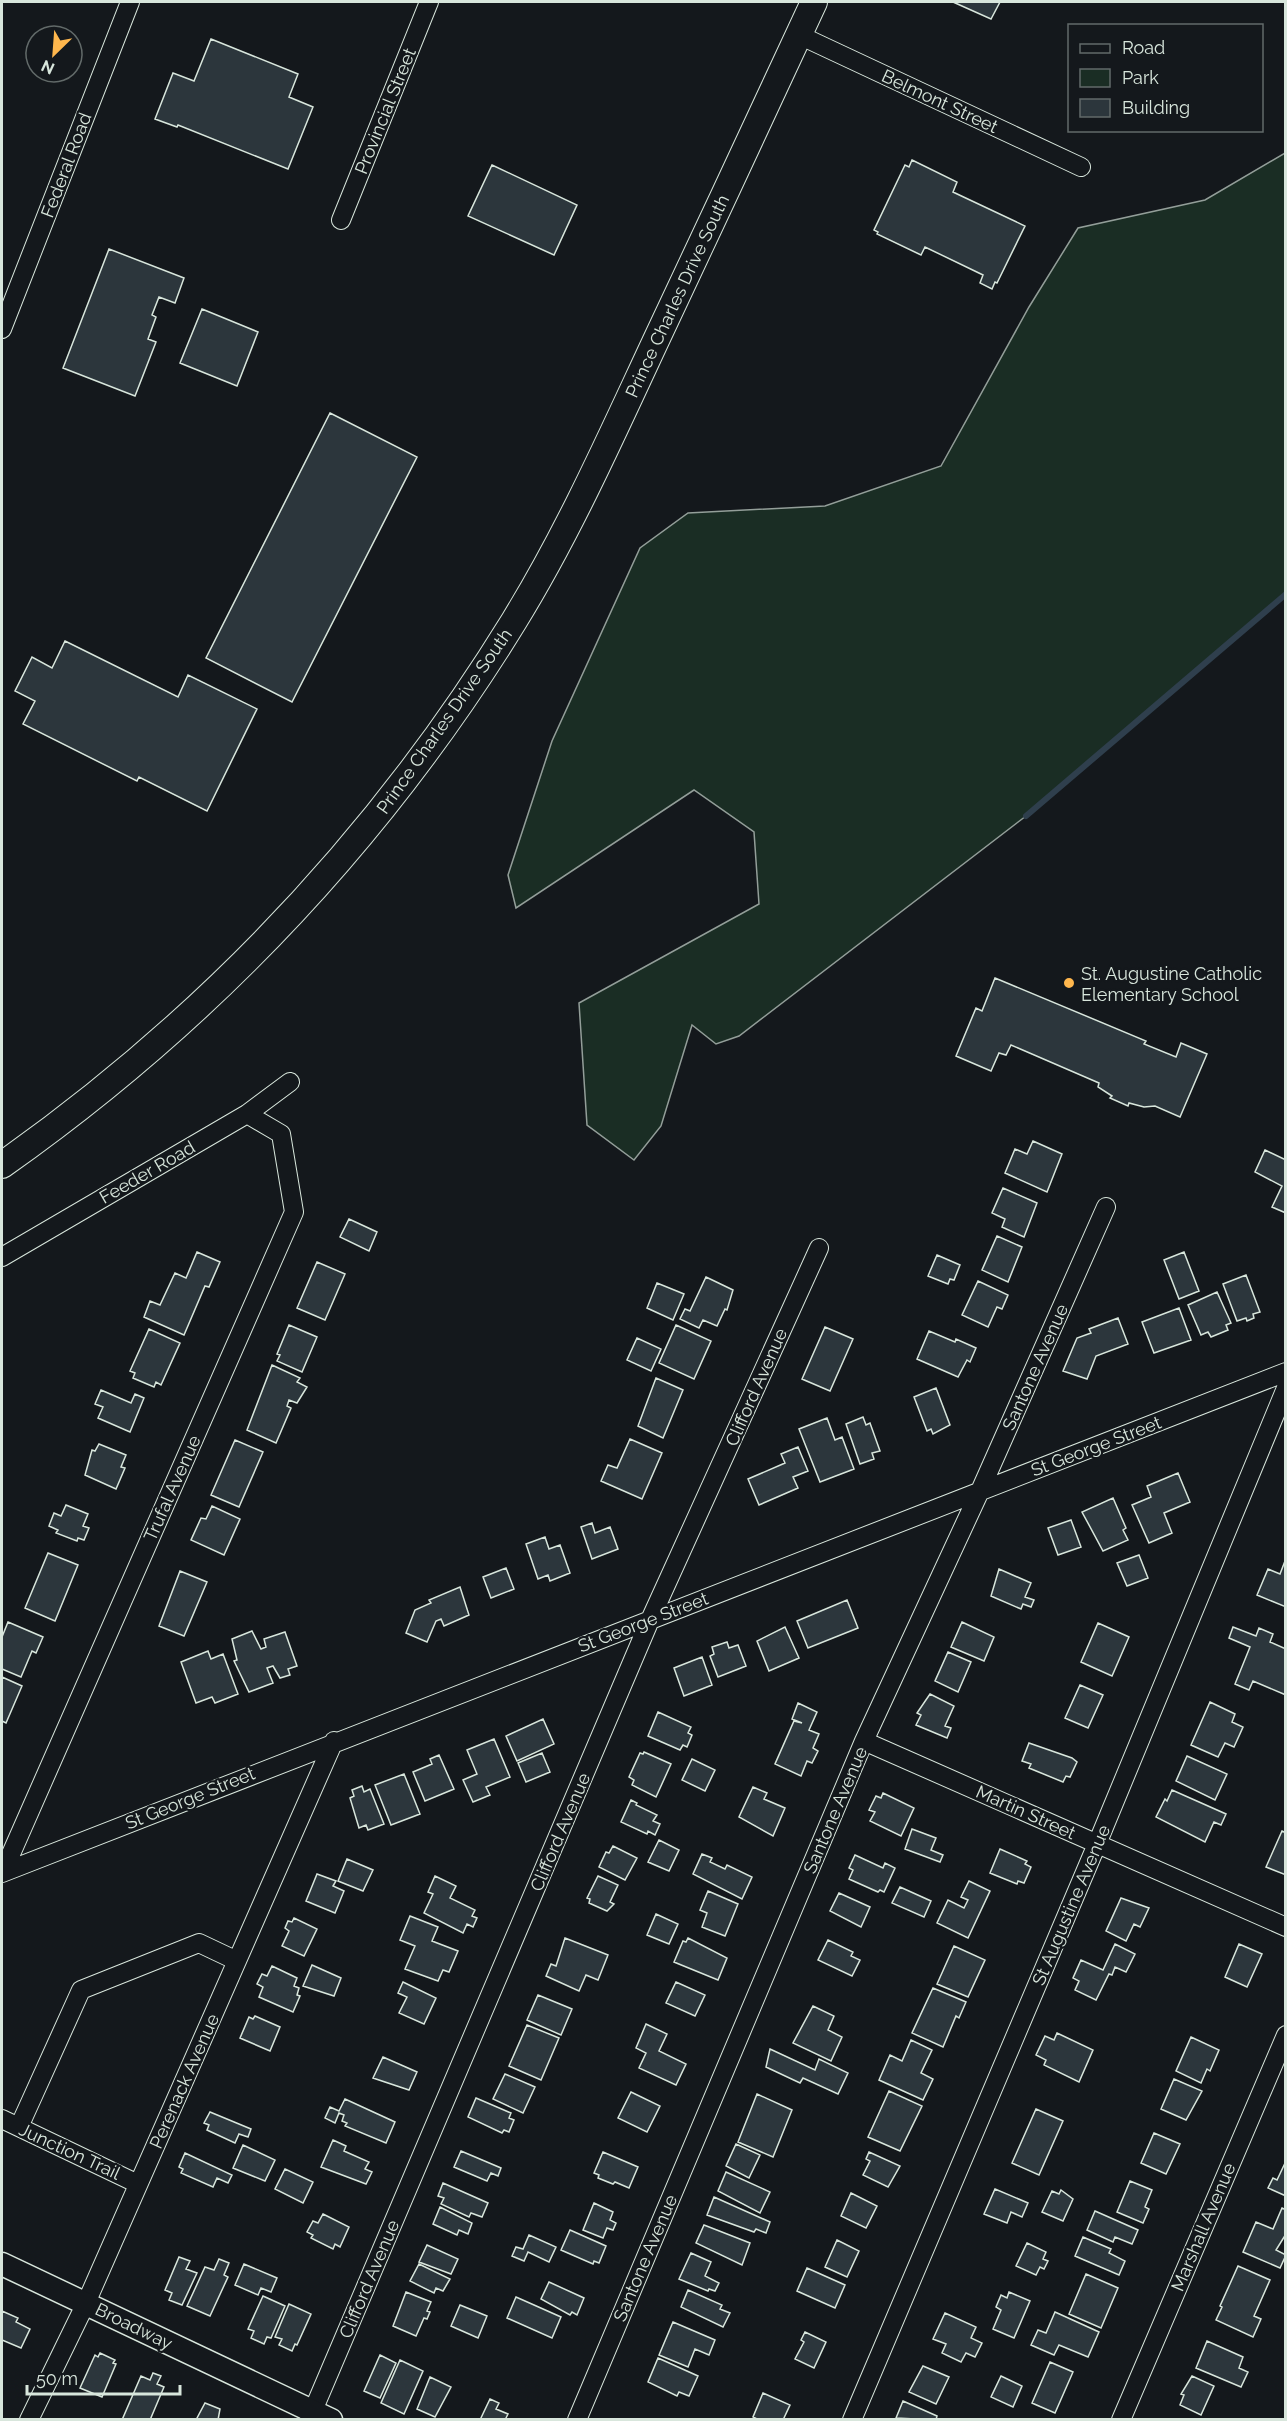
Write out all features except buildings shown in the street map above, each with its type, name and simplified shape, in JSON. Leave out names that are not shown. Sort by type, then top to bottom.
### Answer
[{"type":"main road","name":"Prince Charles Drive South","points":[[2,1165],[63,1121],[181,1024],[286,920],[346,854],[454,713],[515,620],[600,461],[814,2]]},
{"type":"street","name":"Federal Road","points":[[2,329],[130,2]]},
{"type":"street","name":"Provincial Street","points":[[341,220],[429,2]]},
{"type":"street","name":"Belmont Street","points":[[799,35],[1081,167]]},
{"type":"street","name":"Feeder Road","points":[[2,1257],[247,1114],[290,1082]]},
{"type":"street","name":"Trufal Avenue","points":[[2,1873],[294,1212],[281,1134],[247,1114]]},
{"type":"street","name":"Santone Avenue","points":[[577,2420],[864,1741],[980,1491],[1106,1207]]},
{"type":"street","name":"Clifford Avenue","points":[[318,2417],[650,1620],[819,1248]]},
{"type":"street","name":"St George Street","points":[[2,1873],[334,1741],[1286,1372]]},
{"type":"street","name":"St Augustine Avenue","points":[[852,2420],[1097,1844],[1286,1388]]},
{"type":"street","name":"Perenack Avenue","points":[[29,2420],[86,2302],[334,1741]]},
{"type":"street","name":"Martin Street","points":[[864,1741],[1286,1927]]},
{"type":"street","points":[[19,2127],[81,1990],[199,1943],[237,1961]]},
{"type":"street","name":"Marshall Avenue","points":[[1121,2420],[1286,2035]]},
{"type":"street","name":"Junction Trail","points":[[2,2119],[138,2184]]},
{"type":"street","name":"Broadway","points":[[2,2264],[86,2302],[318,2417]]},
{"type":"green space","points":[[1285,153],[1285,594],[1026,816],[739,1036],[716,1044],[692,1025],[661,1126],[634,1160],[587,1125],[579,1003],[759,904],[754,832],[694,790],[516,908],[508,875],[552,741],[640,548],[688,513],[825,506],[941,466],[1029,307],[1078,228],[1205,200]]},
{"type":"waterway","points":[[1026,816],[1286,594]]},
{"type":"place","name":"St. Augustine Catholic Elementary School","points":[[1069,983]]}]
